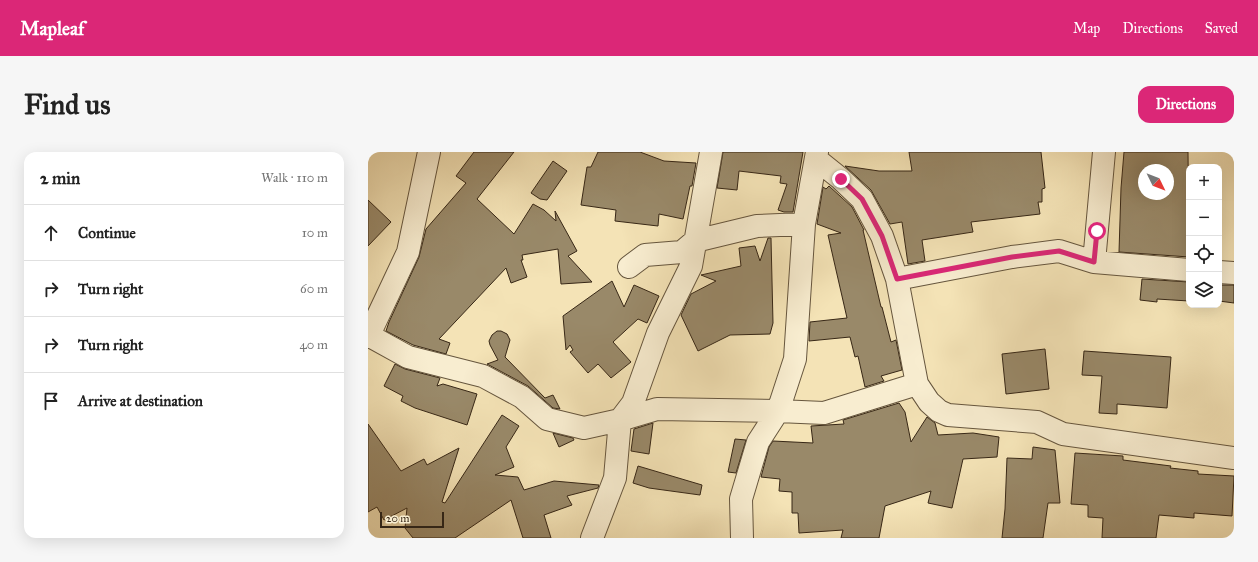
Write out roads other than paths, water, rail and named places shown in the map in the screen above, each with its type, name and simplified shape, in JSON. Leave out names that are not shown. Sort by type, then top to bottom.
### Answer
[{"type":"street","points":[[429,152],[408,252],[368,336],[408,357],[483,376],[522,398],[547,419],[584,428],[620,420],[657,409],[824,413],[917,384]]},
{"type":"street","points":[[592,538],[615,478],[620,420],[633,403],[658,333],[691,266],[711,152]]},
{"type":"street","points":[[1094,262],[1104,152]]},
{"type":"street","points":[[742,538],[741,498],[758,442],[778,411],[795,359],[804,224],[817,155]]},
{"type":"street","points":[[817,155],[862,199],[882,236],[897,279],[917,384],[929,402],[939,411],[948,415],[1037,422],[1063,434],[1234,458]]},
{"type":"street","points":[[629,267],[644,255],[682,252],[695,242],[757,226],[804,224]]},
{"type":"street","points":[[897,279],[1012,257],[1059,251],[1094,262],[1186,270]]},
{"type":"street","points":[[1222,272],[1234,273]]}]
